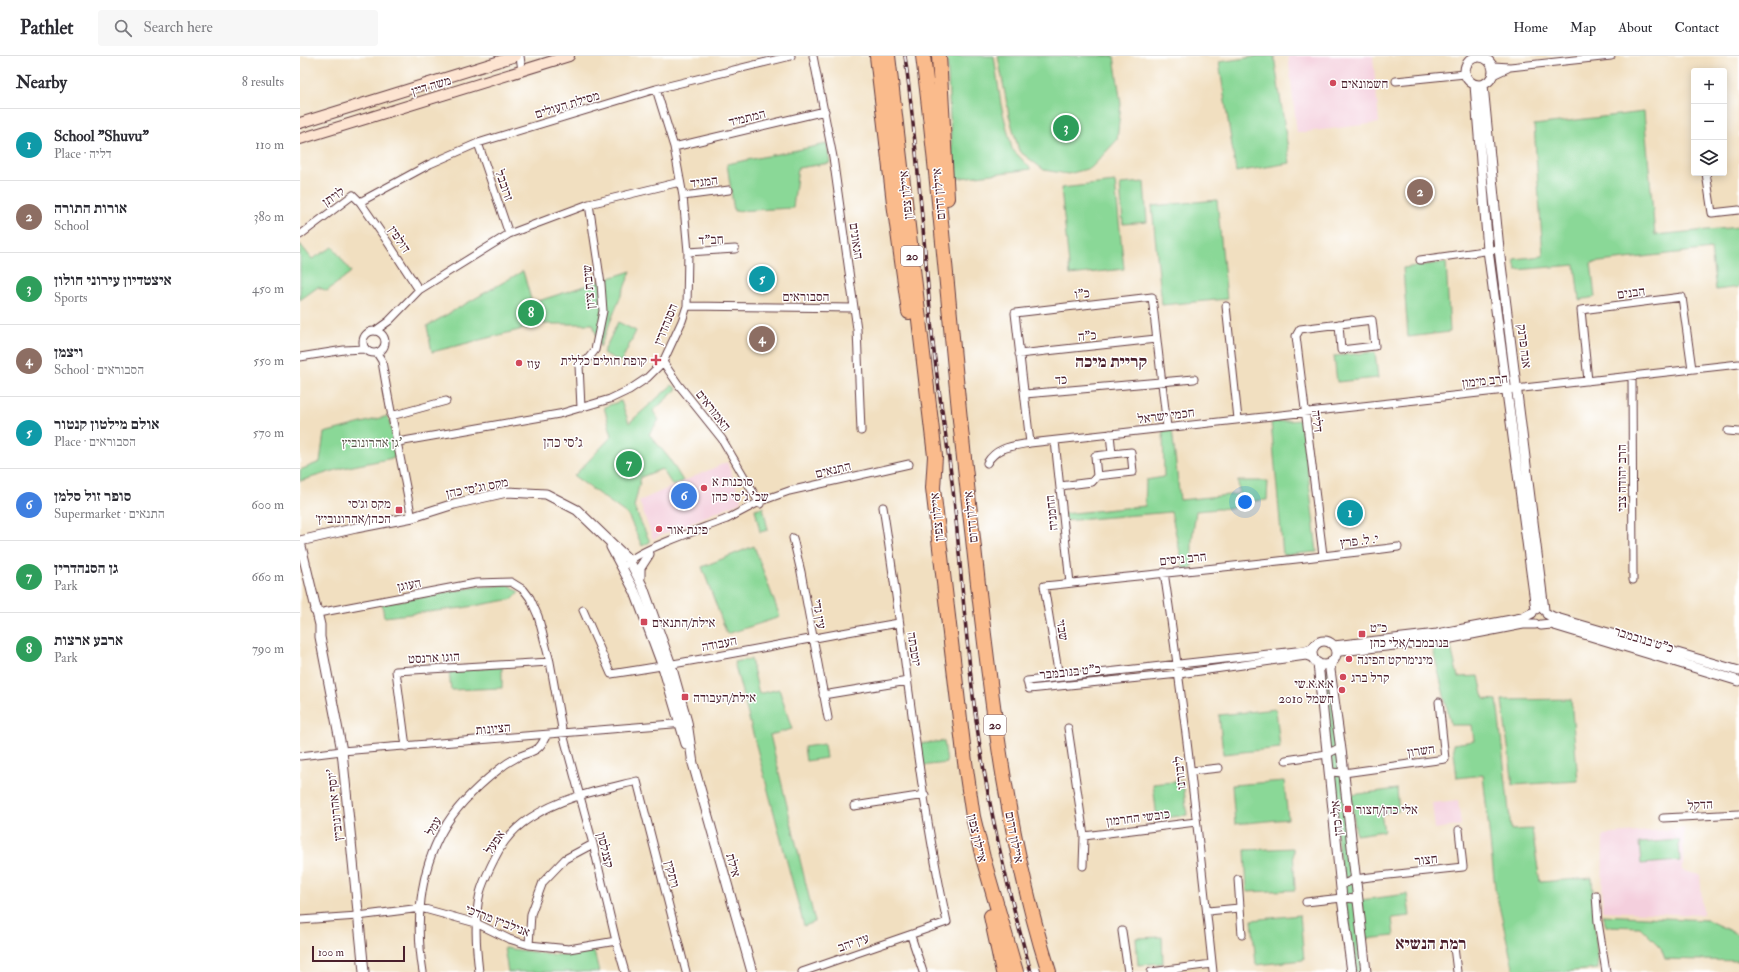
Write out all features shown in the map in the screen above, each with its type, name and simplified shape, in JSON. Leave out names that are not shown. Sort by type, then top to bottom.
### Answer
[{"type":"highway","name":"איילון דרום","points":[[923,56],[933,139],[957,392],[991,698],[1008,806],[1021,870],[1037,936],[1049,970]]},
{"type":"highway","points":[[939,56],[945,143],[957,392]]},
{"type":"highway","name":"איילון צפון","points":[[880,58],[894,202],[933,488],[965,762],[973,818],[1016,972]]},
{"type":"highway","points":[[983,858],[991,916],[1003,972]]},
{"type":"main road","name":"משה דיין","points":[[300,123],[495,60],[516,56]]},
{"type":"main road","name":"משה דיין","points":[[300,139],[570,56]]},
{"type":"street","points":[[516,56],[522,71]]},
{"type":"street","name":"מסילת העולים","points":[[360,202],[430,164],[478,143],[656,89],[791,56]]},
{"type":"street","name":"הגאונים","points":[[813,56],[833,157],[857,329],[861,431]]},
{"type":"street","points":[[1481,56],[1490,62],[1493,70],[1488,83],[1479,85],[1467,79],[1465,68],[1471,58],[1481,56]]},
{"type":"street","points":[[1493,70],[1548,60],[1611,56]]},
{"type":"street","points":[[1396,81],[1465,74]]},
{"type":"street","name":"אנה פרנק","points":[[1479,85],[1517,388],[1540,611]]},
{"type":"street","name":"אנה פרנק","points":[[1479,85],[1488,250],[1506,390],[1540,611]]},
{"type":"street","name":"הסנהדרין","points":[[398,442],[559,414],[581,408],[610,399],[630,390],[647,378],[663,362],[682,321],[687,306],[688,252],[683,196],[674,147],[656,89]]},
{"type":"street","name":"המתמיד","points":[[674,147],[825,111]]},
{"type":"street","name":"זרובבל","points":[[478,143],[509,234]]},
{"type":"street","points":[[1706,176],[1712,213],[1739,210]]},
{"type":"street","points":[[364,346],[365,336],[389,321],[419,290],[509,234],[589,204],[680,182]]},
{"type":"street","name":"המגיד","points":[[683,196],[729,190]]},
{"type":"street","name":"לויתן","points":[[300,236],[353,195],[360,202]]},
{"type":"street","name":"דולפין","points":[[360,202],[419,290]]},
{"type":"street","name":"שיבת ציון","points":[[581,408],[579,365],[588,359],[595,350],[603,311],[601,284],[589,204]]},
{"type":"street","name":"חב\"ד","points":[[688,252],[735,249]]},
{"type":"street","points":[[1420,260],[1499,249]]},
{"type":"street","name":"כ\"ו","points":[[1019,354],[1015,312],[1152,297],[1156,339]]},
{"type":"street","name":"הבנים","points":[[1588,380],[1581,310],[1682,297],[1692,369]]},
{"type":"street","name":"הסבוראים","points":[[687,306],[854,308]]},
{"type":"street","points":[[1226,306],[1238,419]]},
{"type":"street","name":"דליה","points":[[1323,556],[1296,336],[1300,329],[1338,324],[1372,320],[1375,346],[1341,350],[1338,324]]},
{"type":"street","points":[[376,353],[383,348],[383,336],[389,321]]},
{"type":"street","points":[[375,331],[383,336]]},
{"type":"street","points":[[1156,339],[1167,427]]},
{"type":"street","name":"כ\"ה","points":[[1019,354],[1156,339]]},
{"type":"street","points":[[300,357],[364,346]]},
{"type":"street","points":[[364,346],[372,353],[376,353],[382,360],[391,416],[398,442],[412,516]]},
{"type":"street","points":[[1019,354],[1030,443]]},
{"type":"street","name":"האמוראים","points":[[663,362],[678,384],[722,439],[761,502]]},
{"type":"street","name":"הרב מימון","points":[[1305,412],[1739,364]]},
{"type":"street","name":"הרב יהודה צבי","points":[[1632,376],[1633,580]]},
{"type":"street","name":"כד","points":[[1025,394],[1194,380]]},
{"type":"street","points":[[391,416],[446,401]]},
{"type":"street","name":"חכמי ישראל","points":[[987,463],[992,455],[1000,450],[1015,445],[1305,412]]},
{"type":"street","points":[[1728,431],[1739,432]]},
{"type":"street","points":[[1110,434],[1112,454]]},
{"type":"street","name":"החמניה","points":[[1055,441],[1070,583]]},
{"type":"street","points":[[1060,486],[1092,482],[1097,476],[1133,472],[1131,452],[1095,456],[1097,476]]},
{"type":"street","name":"התנאים","points":[[624,570],[631,563],[669,542],[790,491],[909,464]]},
{"type":"street","name":"מקס וג'סי כהן","points":[[300,542],[507,492],[546,494],[577,510],[631,563]]},
{"type":"street","name":"יוטבתה","points":[[883,507],[908,682],[911,714],[925,795],[933,859],[947,922],[911,936]]},
{"type":"street","name":"עין גדי","points":[[793,538],[801,572],[828,718]]},
{"type":"street","name":"מקס וג'סי כהן","points":[[608,540],[624,570]]},
{"type":"street","name":"יוסף אהרונוביץ'","points":[[300,542],[315,612]]},
{"type":"street","name":"התנאים","points":[[631,563],[669,542]]},
{"type":"street","name":"י. ל. פרץ","points":[[1323,556],[1398,547]]},
{"type":"street","points":[[640,580],[640,568],[649,554]]},
{"type":"street","name":"הרב ניסים","points":[[1044,586],[1323,556]]},
{"type":"street","name":"יוסף אהרונוביץ'","points":[[300,561],[320,625],[320,637],[342,751],[364,972]]},
{"type":"street","name":"אילת","points":[[631,563],[640,580],[667,666],[711,833],[752,972]]},
{"type":"street","name":"אילת","points":[[624,570],[667,666]]},
{"type":"street","name":"ליבורנו","points":[[1164,572],[1178,663],[1196,822],[1208,911],[1213,972]]},
{"type":"street","name":"העוגן","points":[[315,612],[476,583],[511,582],[524,590],[530,598],[538,616],[550,662]]},
{"type":"street","name":"שבזי","points":[[1044,586],[1058,677]]},
{"type":"street","name":"העבודה","points":[[583,610],[611,674],[667,666],[812,637],[899,623]]},
{"type":"street","points":[[1540,611],[1547,620],[1538,625],[1532,620],[1540,611]]},
{"type":"street","points":[[1335,650],[1331,662],[1327,664],[1316,661],[1313,651],[1314,647],[1318,643],[1324,641],[1335,650],[1437,634],[1522,618],[1540,611]]},
{"type":"street","name":"כ\"ט בנובמבר","points":[[1540,611],[1553,617],[1739,671]]},
{"type":"street","name":"כ\"ט בנובמבר","points":[[1335,650],[1340,651],[1441,640],[1523,624],[1551,624],[1739,681]]},
{"type":"street","name":"כ\"ט בנובמבר","points":[[1314,647],[1306,650],[1178,663],[1027,681],[1029,689],[1179,674],[1306,656],[1316,661]]},
{"type":"street","name":"אלי כהן","points":[[1316,661],[1330,777],[1342,898],[1352,972]]},
{"type":"street","points":[[550,662],[563,734]]},
{"type":"street","name":"הוגו ארנסט","points":[[406,747],[396,671],[550,662]]},
{"type":"street","name":"אלי כהן","points":[[1331,662],[1330,670],[1344,773],[1366,972]]},
{"type":"street","points":[[823,695],[908,682]]},
{"type":"street","name":"השרון","points":[[1330,777],[1344,773],[1445,759],[1439,702]]},
{"type":"street","name":"הציונות","points":[[300,756],[342,751],[406,747],[683,723]]},
{"type":"street","points":[[1068,728],[1084,836],[1083,866]]},
{"type":"street","name":"קצנלסון","points":[[563,734],[593,844],[616,941],[625,972]]},
{"type":"street","name":"עמל","points":[[423,972],[420,955],[419,926],[423,881],[431,856],[443,829],[480,785],[504,765],[538,748],[547,735]]},
{"type":"street","points":[[1286,760],[1327,754],[1341,748]]},
{"type":"street","points":[[1327,754],[1342,757]]},
{"type":"street","points":[[1191,771],[1218,768]]},
{"type":"street","name":"אפעל","points":[[479,972],[476,945],[476,923],[480,892],[505,841],[529,818],[555,805],[579,796],[637,781]]},
{"type":"street","name":"ויתקין","points":[[637,781],[686,972]]},
{"type":"street","points":[[854,806],[925,795]]},
{"type":"street","name":"הדקל","points":[[1663,818],[1739,814]]},
{"type":"street","name":"כובשי החרמון","points":[[1084,836],[1196,822]]},
{"type":"street","name":"חצור","points":[[1341,880],[1464,867],[1459,830]]},
{"type":"street","points":[[529,945],[531,914],[542,882],[565,859],[593,844]]},
{"type":"street","points":[[1238,878],[1242,935]]},
{"type":"street","points":[[1306,902],[1357,895]]},
{"type":"street","points":[[1596,895],[1598,922],[1606,972]]},
{"type":"street","name":"אנילביץ מרדכי","points":[[300,920],[358,916],[421,908],[476,923],[509,939],[529,945],[569,949],[616,941]]},
{"type":"street","points":[[1208,911],[1239,908]]},
{"type":"street","points":[[1122,931],[1128,972]]},
{"type":"street","points":[[911,936],[923,972]]},
{"type":"street","name":"עין יהב","points":[[802,972],[911,936]]},
{"type":"street","points":[[1454,947],[1457,972]]},
{"type":"street","points":[[1151,972],[1212,964]]},
{"type":"shaded area","name":"חשמונאים","points":[[1288,56],[1373,56],[1379,123],[1297,133]]},
{"type":"shaded area","points":[[727,462],[742,501],[653,539],[639,501]]},
{"type":"shaded area","points":[[1458,800],[1461,825],[1435,829],[1432,803]]},
{"type":"shaded area","points":[[1684,828],[1683,871],[1700,875],[1703,915],[1602,911],[1603,835]]},
{"type":"green space","points":[[947,56],[994,56],[1001,105],[1012,149],[1031,169],[953,179]]},
{"type":"green space","points":[[998,56],[1114,56],[1121,104],[1117,140],[1091,168],[1068,174],[1044,170],[1019,151],[1009,115]]},
{"type":"green space","points":[[1260,56],[1274,56],[1290,163],[1236,172],[1219,62]]},
{"type":"green space","points":[[1644,112],[1655,235],[1739,227],[1739,287],[1716,290],[1711,249],[1591,263],[1595,297],[1579,300],[1575,265],[1516,270],[1514,259],[1543,256],[1534,125]]},
{"type":"green space","points":[[827,144],[830,163],[798,168],[793,208],[734,211],[727,164]]},
{"type":"green space","points":[[1115,182],[1124,269],[1070,275],[1061,188]]},
{"type":"green space","points":[[1144,182],[1147,222],[1123,224],[1120,184]]},
{"type":"green space","points":[[1217,200],[1227,299],[1162,305],[1152,206]]},
{"type":"green space","points":[[300,244],[312,259],[333,247],[351,272],[327,291],[318,287],[300,300]]},
{"type":"green space","points":[[1446,262],[1450,332],[1408,337],[1403,268]]},
{"type":"green space","points":[[523,271],[532,303],[631,271],[600,347],[593,324],[543,324],[432,352],[427,326]]},
{"type":"green space","points":[[618,322],[636,331],[621,362],[603,353]]},
{"type":"green space","points":[[1375,352],[1378,378],[1337,382],[1334,356]]},
{"type":"green space","points":[[672,385],[677,389],[653,411],[659,420],[649,434],[669,458],[683,481],[673,486],[662,469],[641,477],[634,507],[650,542],[642,546],[628,515],[574,476],[612,436],[604,407],[621,401],[629,423]]},
{"type":"green space","name":"גן אהרונוביץ'","points":[[388,416],[398,457],[343,468],[300,481],[300,470],[320,462],[324,433]]},
{"type":"green space","points":[[1302,420],[1317,552],[1283,555],[1271,422]]},
{"type":"green space","points":[[1172,429],[1180,500],[1239,494],[1238,481],[1268,481],[1267,500],[1240,502],[1240,507],[1196,511],[1192,540],[1192,569],[1184,570],[1171,512],[1064,521],[1063,514],[1145,506],[1146,480],[1164,477],[1163,430]]},
{"type":"green space","points":[[763,507],[768,530],[760,532],[755,509]]},
{"type":"green space","points":[[754,546],[780,617],[727,634],[702,567]]},
{"type":"green space","points":[[510,585],[519,592],[513,599],[462,608],[384,617],[382,604],[476,587]]},
{"type":"green space","points":[[1450,643],[1458,677],[1479,676],[1484,699],[1497,700],[1511,830],[1532,829],[1540,882],[1592,878],[1598,969],[1561,972],[1514,972],[1495,888],[1483,775],[1457,778],[1453,744],[1474,741],[1472,725],[1451,725],[1432,645]]},
{"type":"green space","points":[[751,659],[759,694],[779,689],[792,729],[770,735],[815,922],[804,926],[734,662]]},
{"type":"green space","points":[[502,667],[502,688],[451,690],[449,671]]},
{"type":"green space","points":[[1330,670],[1366,972],[1352,972],[1319,671]]},
{"type":"green space","points":[[1571,699],[1578,781],[1513,785],[1502,700]]},
{"type":"green space","points":[[1276,709],[1280,748],[1223,754],[1219,715]]},
{"type":"green space","points":[[944,741],[947,763],[920,766],[918,744]]},
{"type":"green space","points":[[824,744],[826,758],[806,761],[804,747]]},
{"type":"green space","points":[[1183,781],[1187,815],[1157,819],[1153,784]]},
{"type":"green space","points":[[1284,781],[1288,819],[1235,824],[1232,785]]},
{"type":"green space","points":[[1397,789],[1399,811],[1381,814],[1384,831],[1356,835],[1351,795]]},
{"type":"green space","points":[[1679,840],[1680,861],[1641,864],[1639,843]]},
{"type":"green space","points":[[1293,848],[1295,890],[1247,892],[1245,850]]},
{"type":"green space","points":[[1407,894],[1410,916],[1392,918],[1394,936],[1366,939],[1361,900]]},
{"type":"green space","points":[[1300,915],[1304,960],[1256,965],[1252,920]]},
{"type":"green space","points":[[1602,915],[1707,920],[1739,935],[1739,961],[1665,959],[1661,948],[1640,927],[1606,926]]},
{"type":"green space","points":[[1162,937],[1163,963],[1138,965],[1136,938]]},
{"type":"green space","points":[[504,948],[557,955],[594,951],[599,972],[508,972]]},
{"type":"railway","points":[[905,56],[917,163],[933,343],[953,488],[973,700],[987,789],[1000,851],[1031,972]]},
{"type":"place","name":"חשמונאים","points":[[1333,83]]},
{"type":"place","name":"איצטדיון עירוני חולון","points":[[1066,128]]},
{"type":"place","name":"אורות התורה","points":[[1420,192]]},
{"type":"place","name":"אולם מילטון קנטור","points":[[762,279]]},
{"type":"place","name":"ארבע ארצות","points":[[531,313]]},
{"type":"place","name":"ויצמן","points":[[762,339]]},
{"type":"place","name":"קופת חולים כללית","points":[[656,360]]},
{"type":"place","name":"עוז","points":[[519,363]]},
{"type":"place","name":"גן הסנהדרין","points":[[629,464]]},
{"type":"place","name":"סוכנות א שכ' ג'סי כהן","points":[[704,488]]},
{"type":"place","name":"סופר זול סלמן","points":[[684,496]]},
{"type":"place","name":"מקס וג׳סי הכהן/אהרונוביץ׳","points":[[399,510]]},
{"type":"place","name":"School \"Shuvu\"","points":[[1350,513]]},
{"type":"place","name":"פינת אור","points":[[659,529]]},
{"type":"place","name":"אילת/התנאים","points":[[644,622]]},
{"type":"place","name":"כ״ט בנובמבר/אלי כהן","points":[[1362,634]]},
{"type":"place","name":"מינימרקט הפינה","points":[[1349,659]]},
{"type":"place","name":"קרל ברג","points":[[1343,677]]},
{"type":"place","name":"א.א.א.שי חשמל 2010","points":[[1342,690]]},
{"type":"place","name":"אילת/העבודה","points":[[685,697]]},
{"type":"place","name":"אלי כהן/חצור","points":[[1348,809]]},
{"type":"district","name":"קריית מיכה","points":[[1111,361]]},
{"type":"district","name":"ג'סי כהן","points":[[563,442]]},
{"type":"district","name":"רמת הנשיא","points":[[1431,943]]}]
